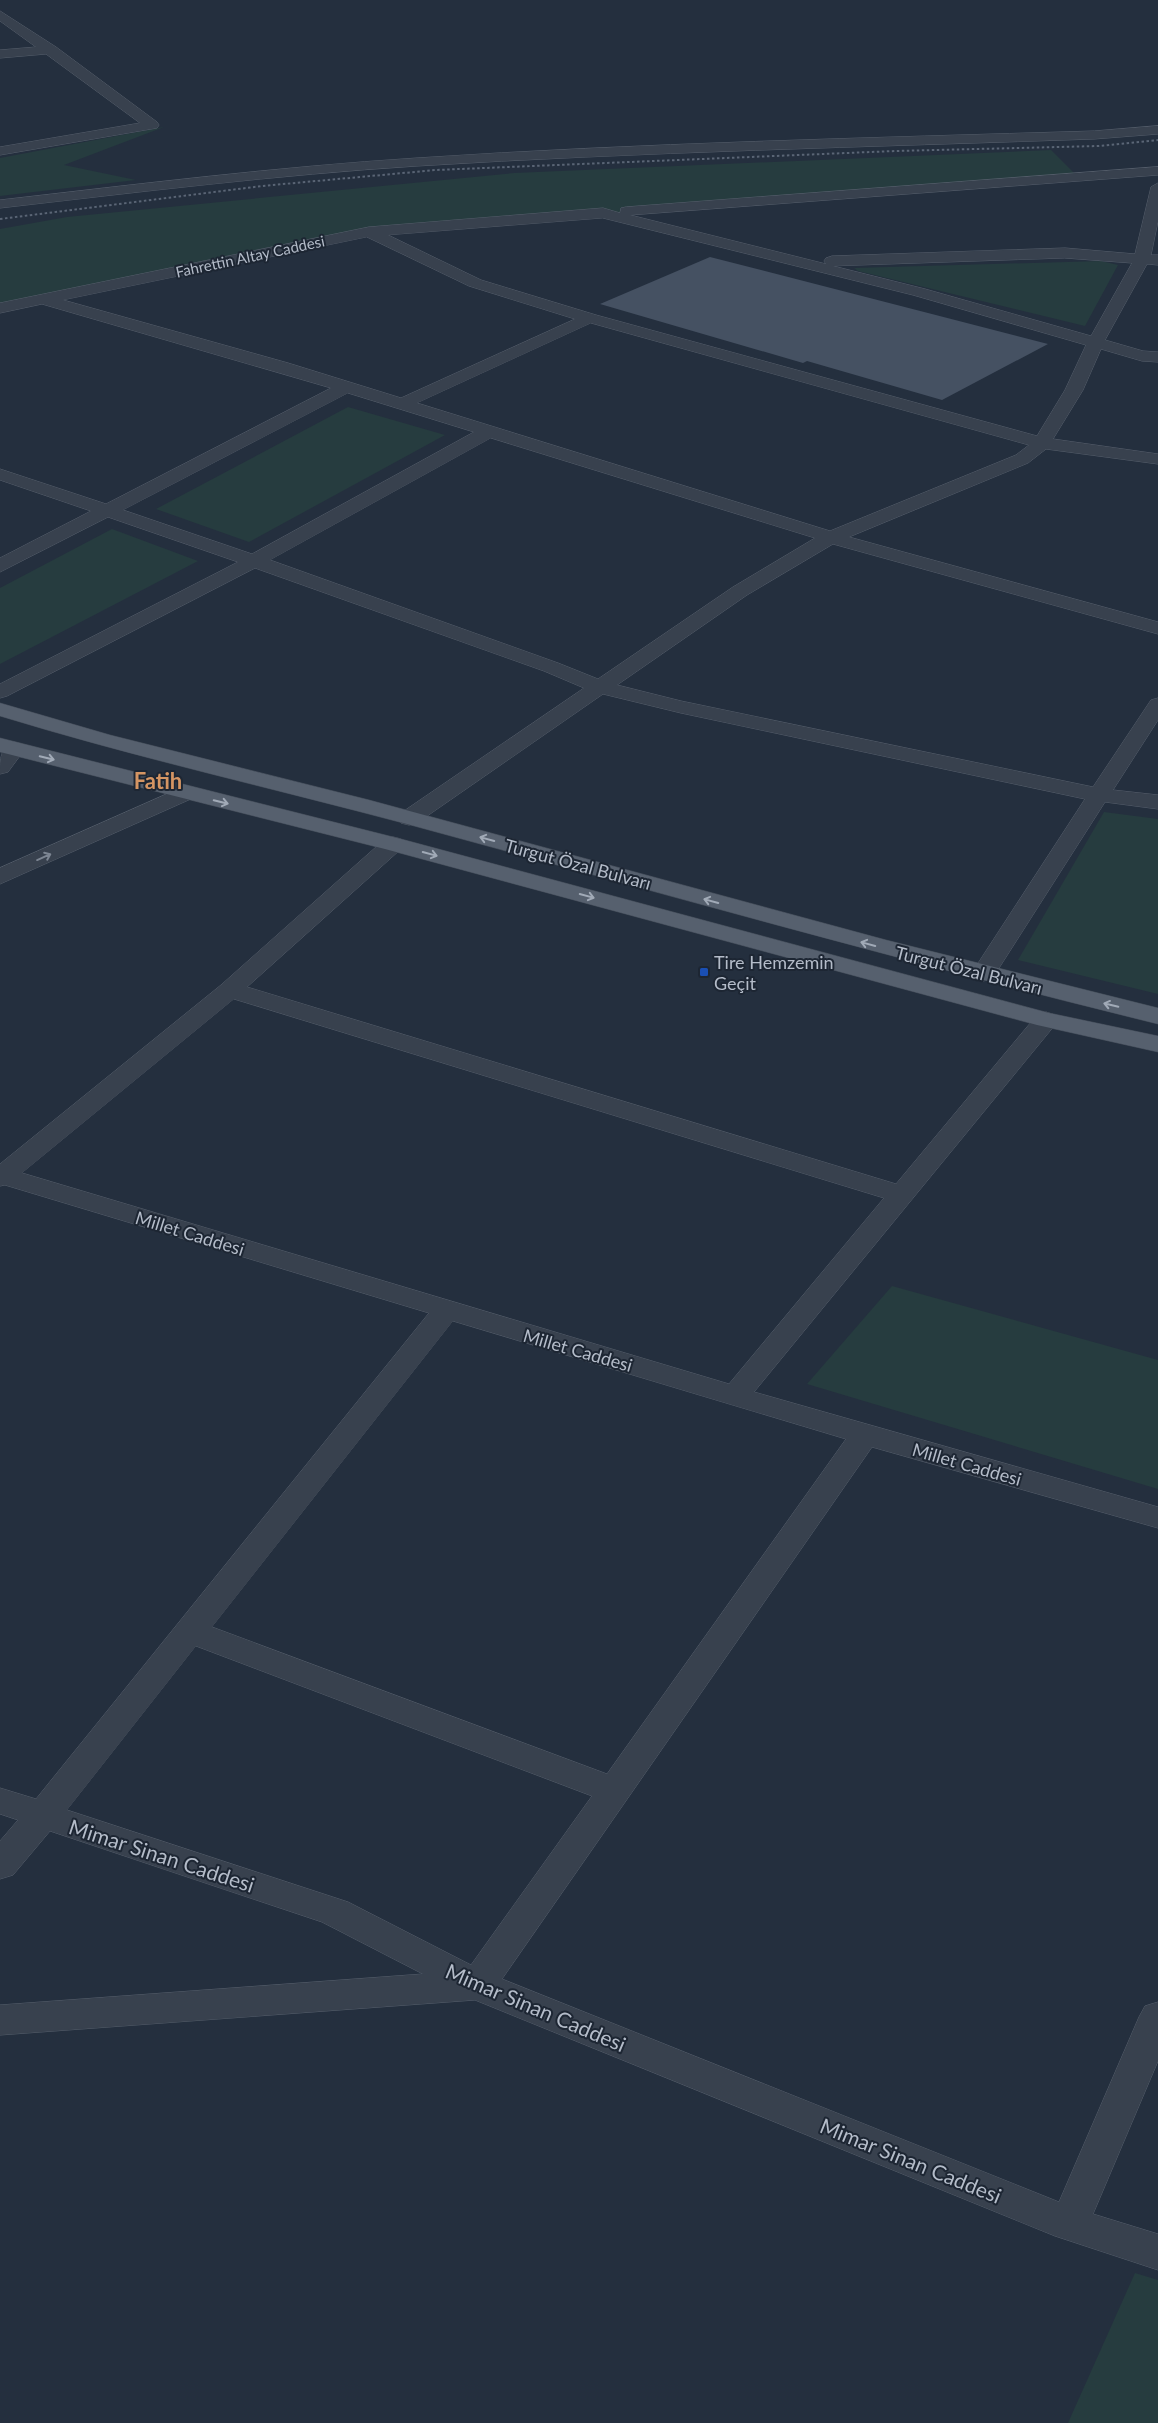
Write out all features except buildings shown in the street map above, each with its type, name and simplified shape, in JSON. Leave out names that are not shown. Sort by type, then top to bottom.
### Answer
[{"type":"main road","name":"Turgut Özal Bulvarı","points":[[0,709],[68,731],[409,818],[983,974],[1158,1016]]},
{"type":"main road","name":"Turgut Özal Bulvarı","points":[[5,753],[184,793],[393,844],[1046,1020],[1158,1044]]},
{"type":"street","points":[[0,15],[51,50],[152,125],[0,152]]},
{"type":"street","points":[[0,54],[51,50]]},
{"type":"street","points":[[0,204],[219,179],[414,162],[552,155],[1094,135],[1158,130]]},
{"type":"street","name":"Fahrettin Altay Caddesi","points":[[0,308],[369,232],[1158,172]]},
{"type":"street","points":[[409,818],[740,591],[831,537],[1022,459],[1042,443],[1074,390],[1096,342],[1150,259],[1158,187]]},
{"type":"street","points":[[603,213],[919,292],[1142,356],[1158,357]]},
{"type":"street","points":[[369,232],[475,283],[590,318],[1042,443],[1158,459]]},
{"type":"street","points":[[798,263],[1065,253],[1150,259]]},
{"type":"street","points":[[42,299],[346,387],[831,537],[1158,628]]},
{"type":"street","points":[[402,404],[590,318]]},
{"type":"street","points":[[0,566],[346,387]]},
{"type":"street","points":[[0,692],[254,561],[490,432]]},
{"type":"street","points":[[0,474],[254,561],[599,687],[681,707],[1100,795],[1158,802]]},
{"type":"street","points":[[983,974],[1158,704]]},
{"type":"street","points":[[0,877],[184,793]]},
{"type":"street","points":[[1,1176],[230,990],[393,844]]},
{"type":"street","points":[[230,990],[903,1195]]},
{"type":"street","points":[[735,1396],[1046,1020]]},
{"type":"street","name":"Millet Caddesi","points":[[1,1176],[865,1436],[1158,1518]]},
{"type":"street","points":[[0,1864],[42,1815],[446,1311]]},
{"type":"street","points":[[0,2020],[477,1985],[865,1436]]},
{"type":"street","points":[[190,1631],[615,1791]]},
{"type":"street","name":"Mimar Sinan Caddesi","points":[[0,1801],[335,1912],[477,1985],[1069,2224],[1158,2252]]},
{"type":"street","points":[[1069,2224],[1158,2017]]},
{"type":"green space","points":[[164,127],[64,165],[136,180],[0,196],[0,158]]},
{"type":"green space","points":[[1051,150],[1078,177],[369,232],[0,309],[0,229],[67,217],[514,173]]},
{"type":"green space","points":[[1101,261],[1118,265],[1085,326],[858,271],[854,268]]},
{"type":"green space","points":[[348,407],[445,435],[249,542],[156,509]]},
{"type":"green space","points":[[112,529],[198,561],[0,664],[0,588]]},
{"type":"green space","points":[[1104,812],[1158,819],[1158,994],[1018,960]]},
{"type":"green space","points":[[892,1286],[1158,1360],[1158,1489],[807,1384]]},
{"type":"green space","points":[[1135,2273],[1158,2280],[1158,2423],[1068,2423]]},
{"type":"railway","points":[[0,219],[262,186],[436,170],[895,151],[1099,146],[1158,140]]},
{"type":"place","name":"Tire Hemzemin Geçit","points":[[704,972]]},
{"type":"district","name":"Fatih","points":[[158,780]]}]
